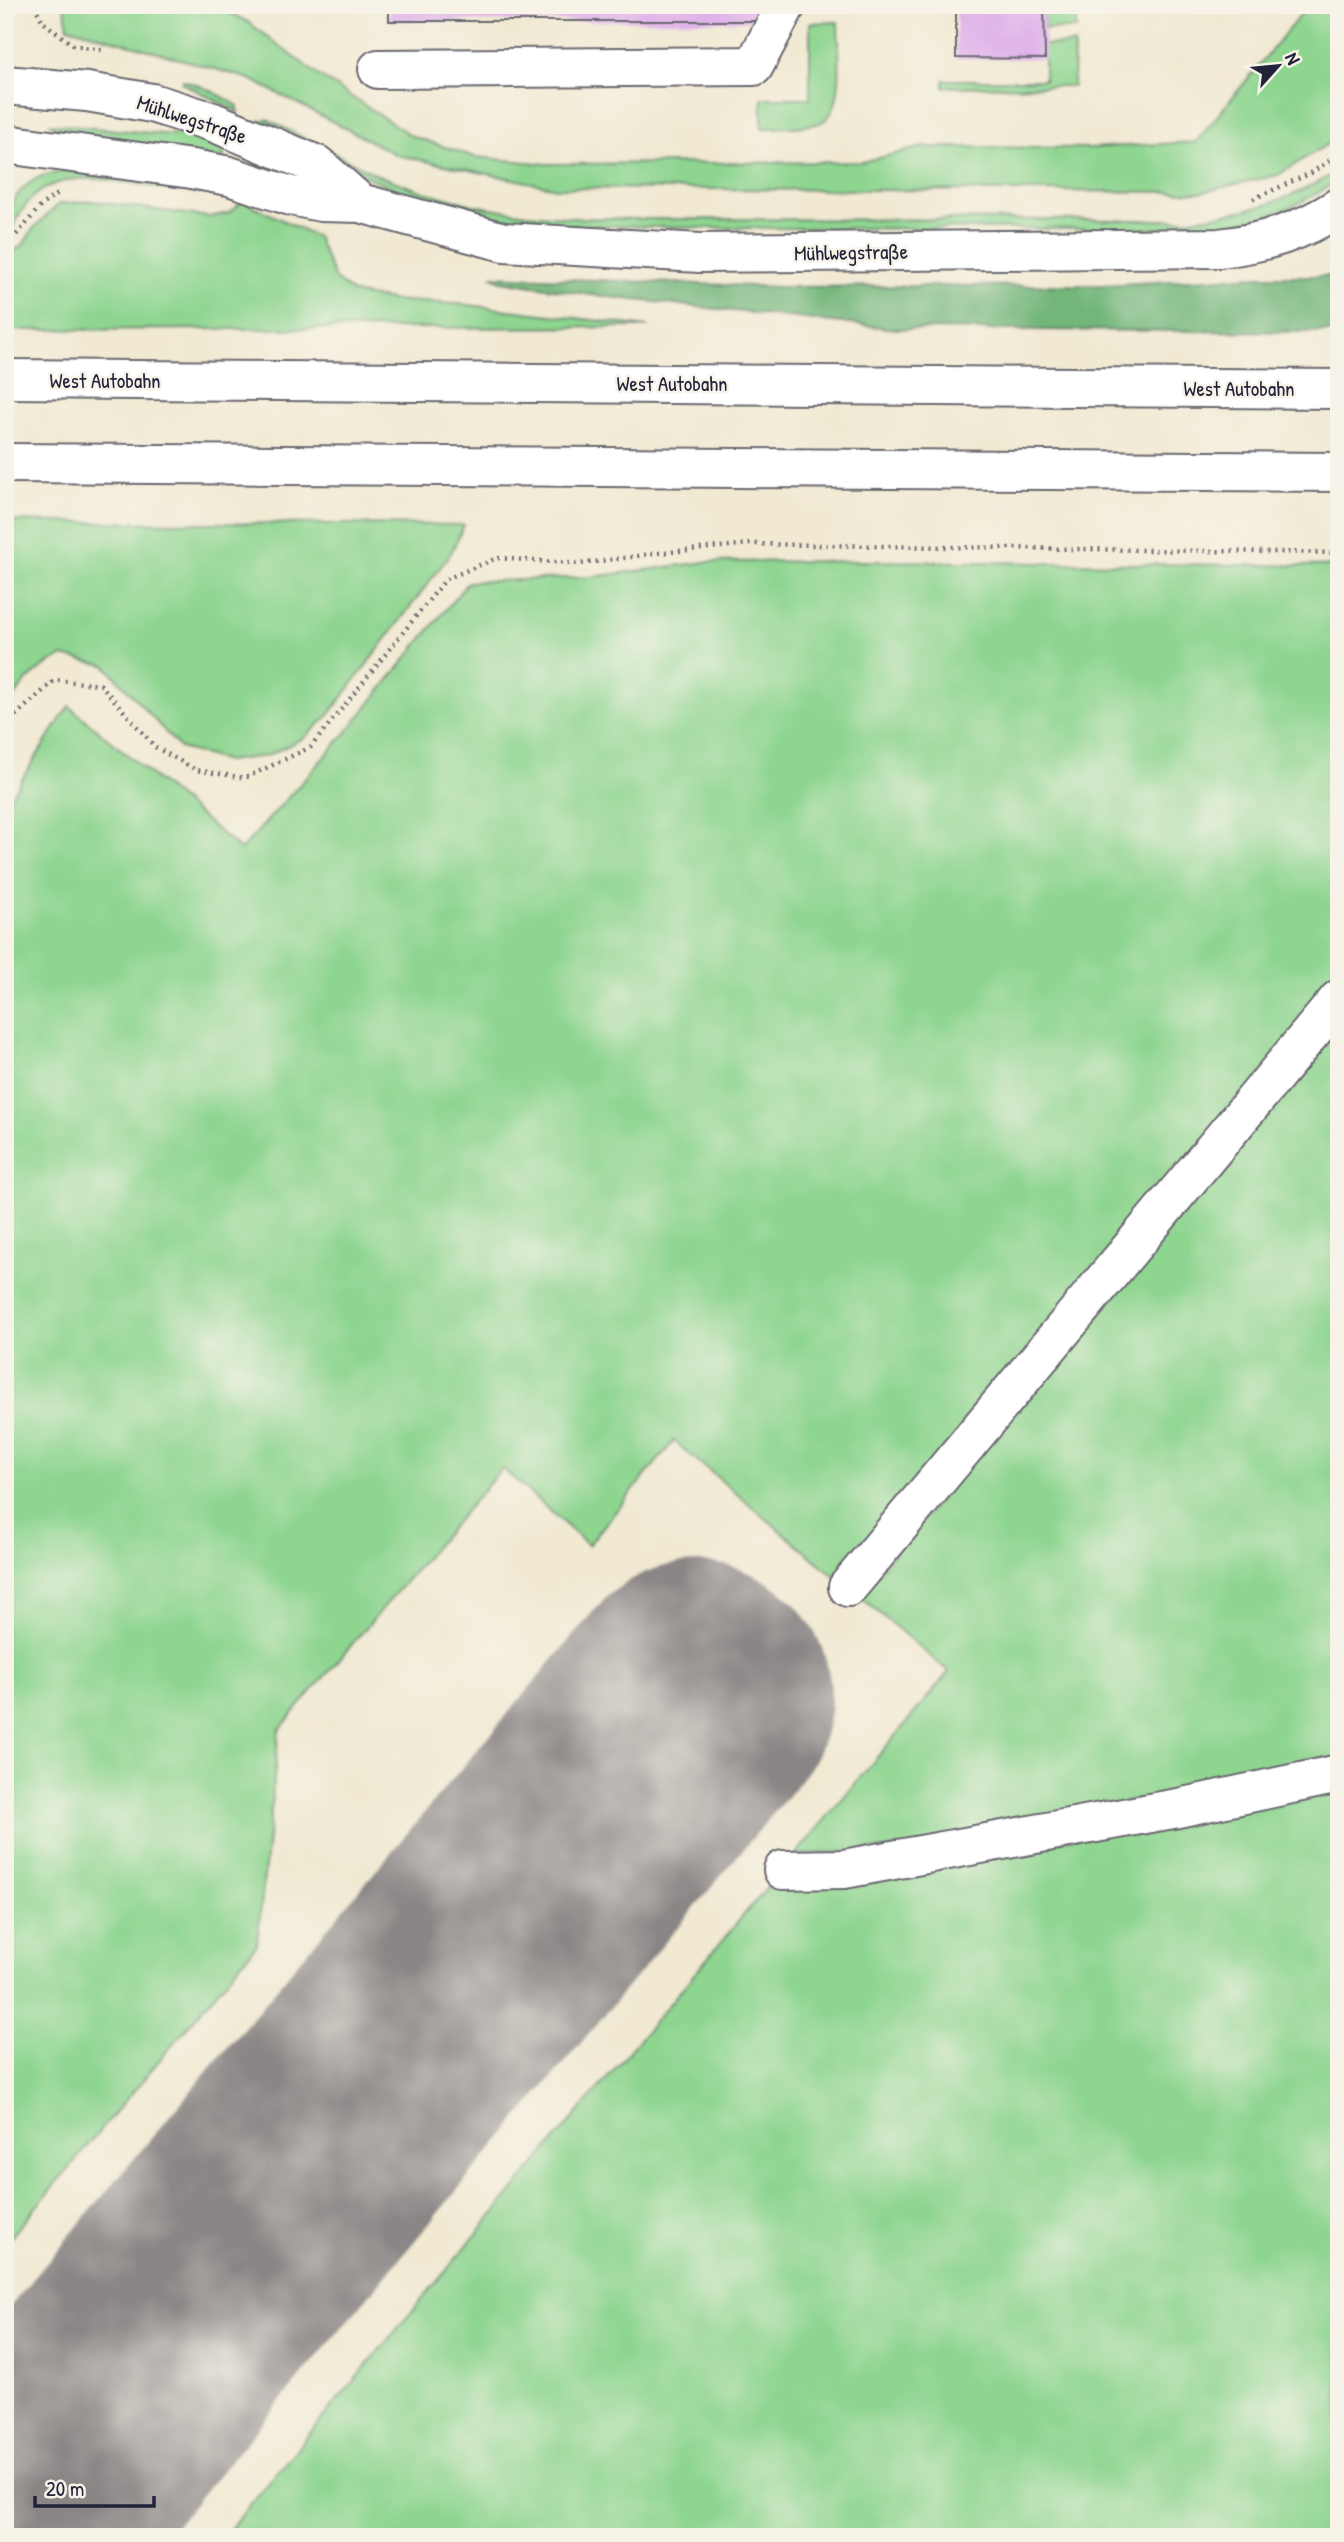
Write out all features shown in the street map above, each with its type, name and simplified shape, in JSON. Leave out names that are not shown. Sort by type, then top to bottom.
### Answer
[{"type":"main road","points":[[378,69],[754,66],[786,5]]},
{"type":"main road","name":"Mühlwegstraße","points":[[5,85],[87,92],[139,101],[213,122],[317,166],[360,202]]},
{"type":"main road","name":"Mühlwegstraße","points":[[5,144],[229,176],[291,196],[321,202],[360,202],[504,242],[701,253],[1219,248],[1255,244],[1284,236],[1319,220],[1339,207]]},
{"type":"main road","name":"West Autobahn","points":[[5,379],[1339,389]]},
{"type":"main road","points":[[6,463],[1339,472]]},
{"type":"main road","points":[[848,1587],[1339,999]]},
{"type":"main road","points":[[783,1870],[844,1869],[1178,1808],[1339,1774]]},
{"type":"path","points":[[34,5],[43,22],[73,44],[111,53]]},
{"type":"path","points":[[1251,200],[1311,173],[1339,154]]},
{"type":"path","points":[[5,725],[55,680],[101,685],[155,747],[196,770],[245,778],[312,747],[446,579],[497,558],[580,565],[659,552],[750,544],[1339,553]]},
{"type":"green space","points":[[64,5],[215,5],[248,22],[318,75],[412,136],[475,157],[547,164],[862,162],[923,147],[1091,148],[1196,142],[1306,8],[1304,5],[1333,5],[1339,12],[1339,137],[1278,175],[1201,192],[556,188],[397,155],[250,79],[68,27]]},
{"type":"green space","points":[[1044,5],[1076,5],[1076,29],[1044,29]]},
{"type":"green space","points":[[838,22],[839,80],[833,108],[827,118],[817,124],[762,128],[762,98],[810,98],[810,23]]},
{"type":"green space","points":[[1074,44],[1073,86],[944,87],[944,80],[1044,80],[1044,45]]},
{"type":"green space","points":[[183,80],[225,98],[238,106],[238,112],[182,83]]},
{"type":"green space","points":[[267,119],[377,175],[424,192],[473,205],[527,214],[576,218],[1182,220],[1264,205],[1301,191],[1339,170],[1339,180],[1315,195],[1276,213],[1229,223],[1166,229],[556,225],[475,215],[425,202],[347,168],[259,121]]},
{"type":"green space","points":[[51,124],[161,134],[199,134],[227,143],[223,159],[55,129]]},
{"type":"green space","points":[[65,171],[209,186],[204,193],[96,179],[70,180],[47,187],[28,202],[13,228],[5,231],[11,205],[27,185],[42,176]]},
{"type":"green space","points":[[91,201],[209,217],[229,213],[243,201],[317,237],[335,279],[353,293],[391,300],[468,305],[649,327],[5,330],[5,256],[23,245],[33,229],[59,204]]},
{"type":"green space","points":[[491,276],[777,287],[1103,285],[1258,276],[1339,276],[1339,332],[896,329],[591,295],[501,281]]},
{"type":"green space","points":[[5,521],[464,525],[451,553],[328,716],[304,738],[266,756],[227,761],[180,748],[105,665],[62,656],[29,679],[5,712]]},
{"type":"green space","points":[[706,562],[1339,566],[1339,981],[838,1579],[674,1441],[588,1545],[502,1468],[279,1730],[257,1944],[5,2244],[5,805],[69,706],[241,850],[345,734],[468,582],[591,577]]},
{"type":"green space","points":[[1339,1020],[1339,1759],[904,1848],[795,1855],[949,1672],[859,1596]]},
{"type":"green space","points":[[1339,1788],[1339,2537],[223,2537],[768,1886],[838,1883]]},
{"type":"building","points":[[389,5],[760,5],[760,21],[389,21]]},
{"type":"building","points":[[956,5],[1044,5],[1045,59],[956,58]]},
{"type":"runway","points":[[5,2521],[697,1696]]}]
